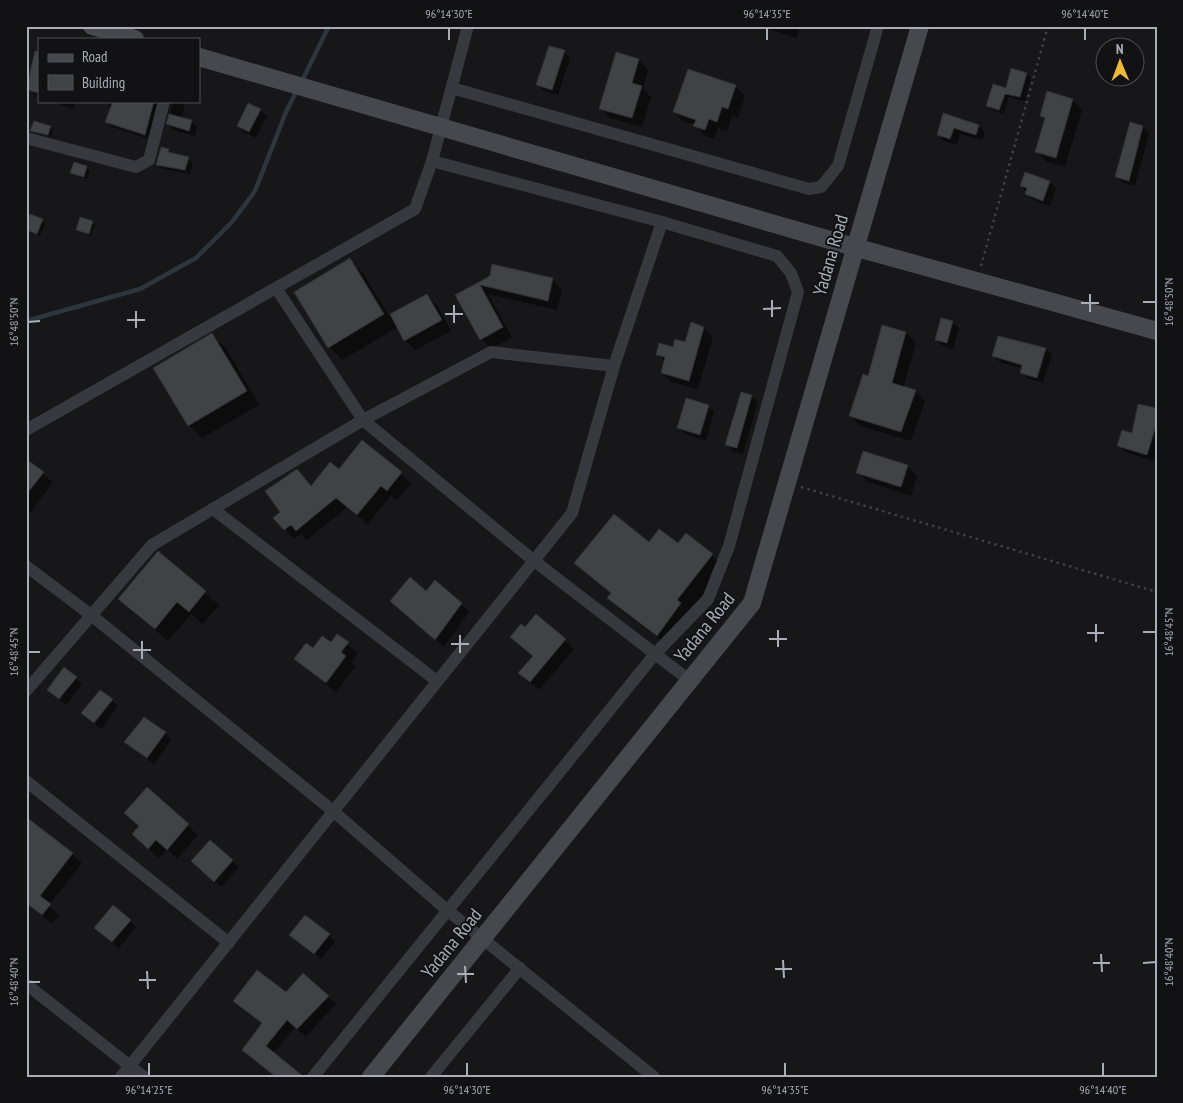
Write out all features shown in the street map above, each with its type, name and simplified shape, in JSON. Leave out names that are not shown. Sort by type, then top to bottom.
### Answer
[{"type":"main road","points":[[92,26],[132,38]]},
{"type":"main road","name":"Yadana Road","points":[[371,1077],[752,604],[785,483],[920,26]]},
{"type":"main road","points":[[200,57],[854,247],[1157,331]]},
{"type":"street","points":[[26,430],[414,210],[432,161],[468,26]]},
{"type":"street","points":[[452,88],[809,189],[821,187],[838,166],[878,26]]},
{"type":"street","points":[[26,138],[136,167],[149,160],[164,102]]},
{"type":"street","points":[[313,1077],[655,654],[708,600],[729,546],[798,292],[791,273],[777,256],[662,222],[432,161]]},
{"type":"street","points":[[121,1077],[572,513],[614,366],[662,222]]},
{"type":"street","points":[[276,288],[363,420],[533,560],[689,680]]},
{"type":"street","points":[[26,691],[152,544],[363,420],[491,352],[614,366]]},
{"type":"street","points":[[212,510],[437,681]]},
{"type":"street","points":[[26,566],[91,614],[333,811],[447,910],[520,968],[639,1072],[654,1077]]},
{"type":"street","points":[[26,781],[228,943]]},
{"type":"street","points":[[431,1077],[520,968]]},
{"type":"street","points":[[26,984],[144,1077]]},
{"type":"path","points":[[977,280],[1048,26]]},
{"type":"path","points":[[785,483],[1157,592]]},
{"type":"building","points":[[549,46],[565,50],[552,90],[536,85]]},
{"type":"building","points":[[35,51],[38,52],[38,93],[26,90]]},
{"type":"building","points":[[616,52],[639,59],[632,83],[642,86],[632,118],[599,109]]},
{"type":"building","points":[[1011,68],[1027,73],[1020,97],[1005,94],[999,110],[986,106],[993,84],[1006,88]]},
{"type":"building","points":[[688,69],[736,85],[728,109],[722,107],[717,122],[709,119],[705,130],[693,126],[696,120],[673,112]]},
{"type":"building","points":[[1047,91],[1073,99],[1056,158],[1035,152],[1045,118],[1040,116]]},
{"type":"building","points":[[113,102],[154,102],[145,135],[105,122]]},
{"type":"building","points":[[248,103],[261,109],[249,132],[237,126]]},
{"type":"building","points":[[943,113],[979,125],[976,135],[954,128],[950,139],[937,135]]},
{"type":"building","points":[[169,114],[192,120],[189,131],[166,124]]},
{"type":"building","points":[[34,121],[51,126],[48,135],[30,131]]},
{"type":"building","points":[[1130,122],[1143,126],[1129,181],[1115,177]]},
{"type":"building","points":[[161,147],[169,149],[168,152],[189,157],[185,170],[156,165]]},
{"type":"building","points":[[74,162],[87,166],[84,177],[70,173]]},
{"type":"building","points":[[1025,172],[1050,181],[1043,201],[1025,194],[1027,188],[1020,186]]},
{"type":"building","points":[[30,214],[43,219],[37,234],[26,230]]},
{"type":"building","points":[[80,217],[93,221],[89,234],[76,230]]},
{"type":"building","points":[[350,258],[384,314],[328,348],[294,292]]},
{"type":"building","points":[[492,264],[553,278],[548,301],[480,285],[503,327],[480,340],[455,295],[490,276]]},
{"type":"building","points":[[427,294],[442,320],[404,341],[390,314]]},
{"type":"building","points":[[941,318],[953,321],[947,343],[935,340]]},
{"type":"building","points":[[691,322],[704,327],[689,381],[661,373],[665,357],[656,355],[659,343],[673,347],[675,339],[685,342]]},
{"type":"building","points":[[882,325],[906,332],[892,383],[916,390],[901,432],[849,416],[863,374],[868,376]]},
{"type":"building","points":[[212,333],[247,391],[188,426],[153,368]]},
{"type":"building","points":[[998,336],[1046,348],[1037,378],[1020,373],[1022,365],[992,356]]},
{"type":"building","points":[[741,392],[752,395],[737,448],[725,445]]},
{"type":"building","points":[[686,398],[709,405],[700,435],[677,428]]},
{"type":"building","points":[[1138,404],[1157,408],[1157,422],[1147,455],[1117,446],[1122,430],[1132,433]]},
{"type":"building","points":[[362,440],[402,472],[387,491],[381,486],[357,515],[336,498],[296,531],[291,525],[284,530],[273,518],[280,512],[265,491],[297,469],[311,486],[330,462],[339,469]]},
{"type":"building","points":[[863,451],[908,465],[901,487],[856,473]]},
{"type":"building","points":[[26,459],[44,472],[26,495]]},
{"type":"building","points":[[614,514],[649,542],[659,529],[678,543],[686,533],[713,554],[677,600],[681,603],[657,636],[607,598],[611,593],[574,563]]},
{"type":"building","points":[[158,551],[206,591],[189,612],[177,602],[155,629],[118,599]]},
{"type":"building","points":[[410,577],[426,591],[435,580],[462,603],[435,640],[390,601]]},
{"type":"building","points":[[536,614],[566,639],[530,682],[518,673],[533,656],[510,637],[521,624],[525,627]]},
{"type":"building","points":[[337,634],[349,642],[341,652],[346,656],[326,683],[294,659],[306,643],[313,648],[322,636],[331,642]]},
{"type":"building","points":[[64,667],[77,677],[59,699],[47,690]]},
{"type":"building","points":[[100,690],[113,699],[94,723],[81,713]]},
{"type":"building","points":[[144,717],[166,732],[147,758],[124,742]]},
{"type":"building","points":[[147,787],[189,824],[167,850],[156,840],[148,849],[132,834],[139,826],[124,813]]},
{"type":"building","points":[[26,817],[73,853],[40,896],[51,904],[42,915],[26,903]]},
{"type":"building","points":[[210,840],[233,860],[214,882],[191,861]]},
{"type":"building","points":[[113,905],[131,920],[112,942],[94,928]]},
{"type":"building","points":[[305,915],[330,934],[314,954],[289,935]]},
{"type":"building","points":[[257,970],[286,992],[303,973],[329,996],[297,1029],[287,1020],[266,1046],[304,1077],[276,1077],[242,1050],[262,1023],[233,1001]]},
{"type":"waterway","points":[[301,83],[329,26]]},
{"type":"waterway","points":[[26,321],[140,289],[196,258],[232,222],[255,191],[286,112],[297,90]]}]
